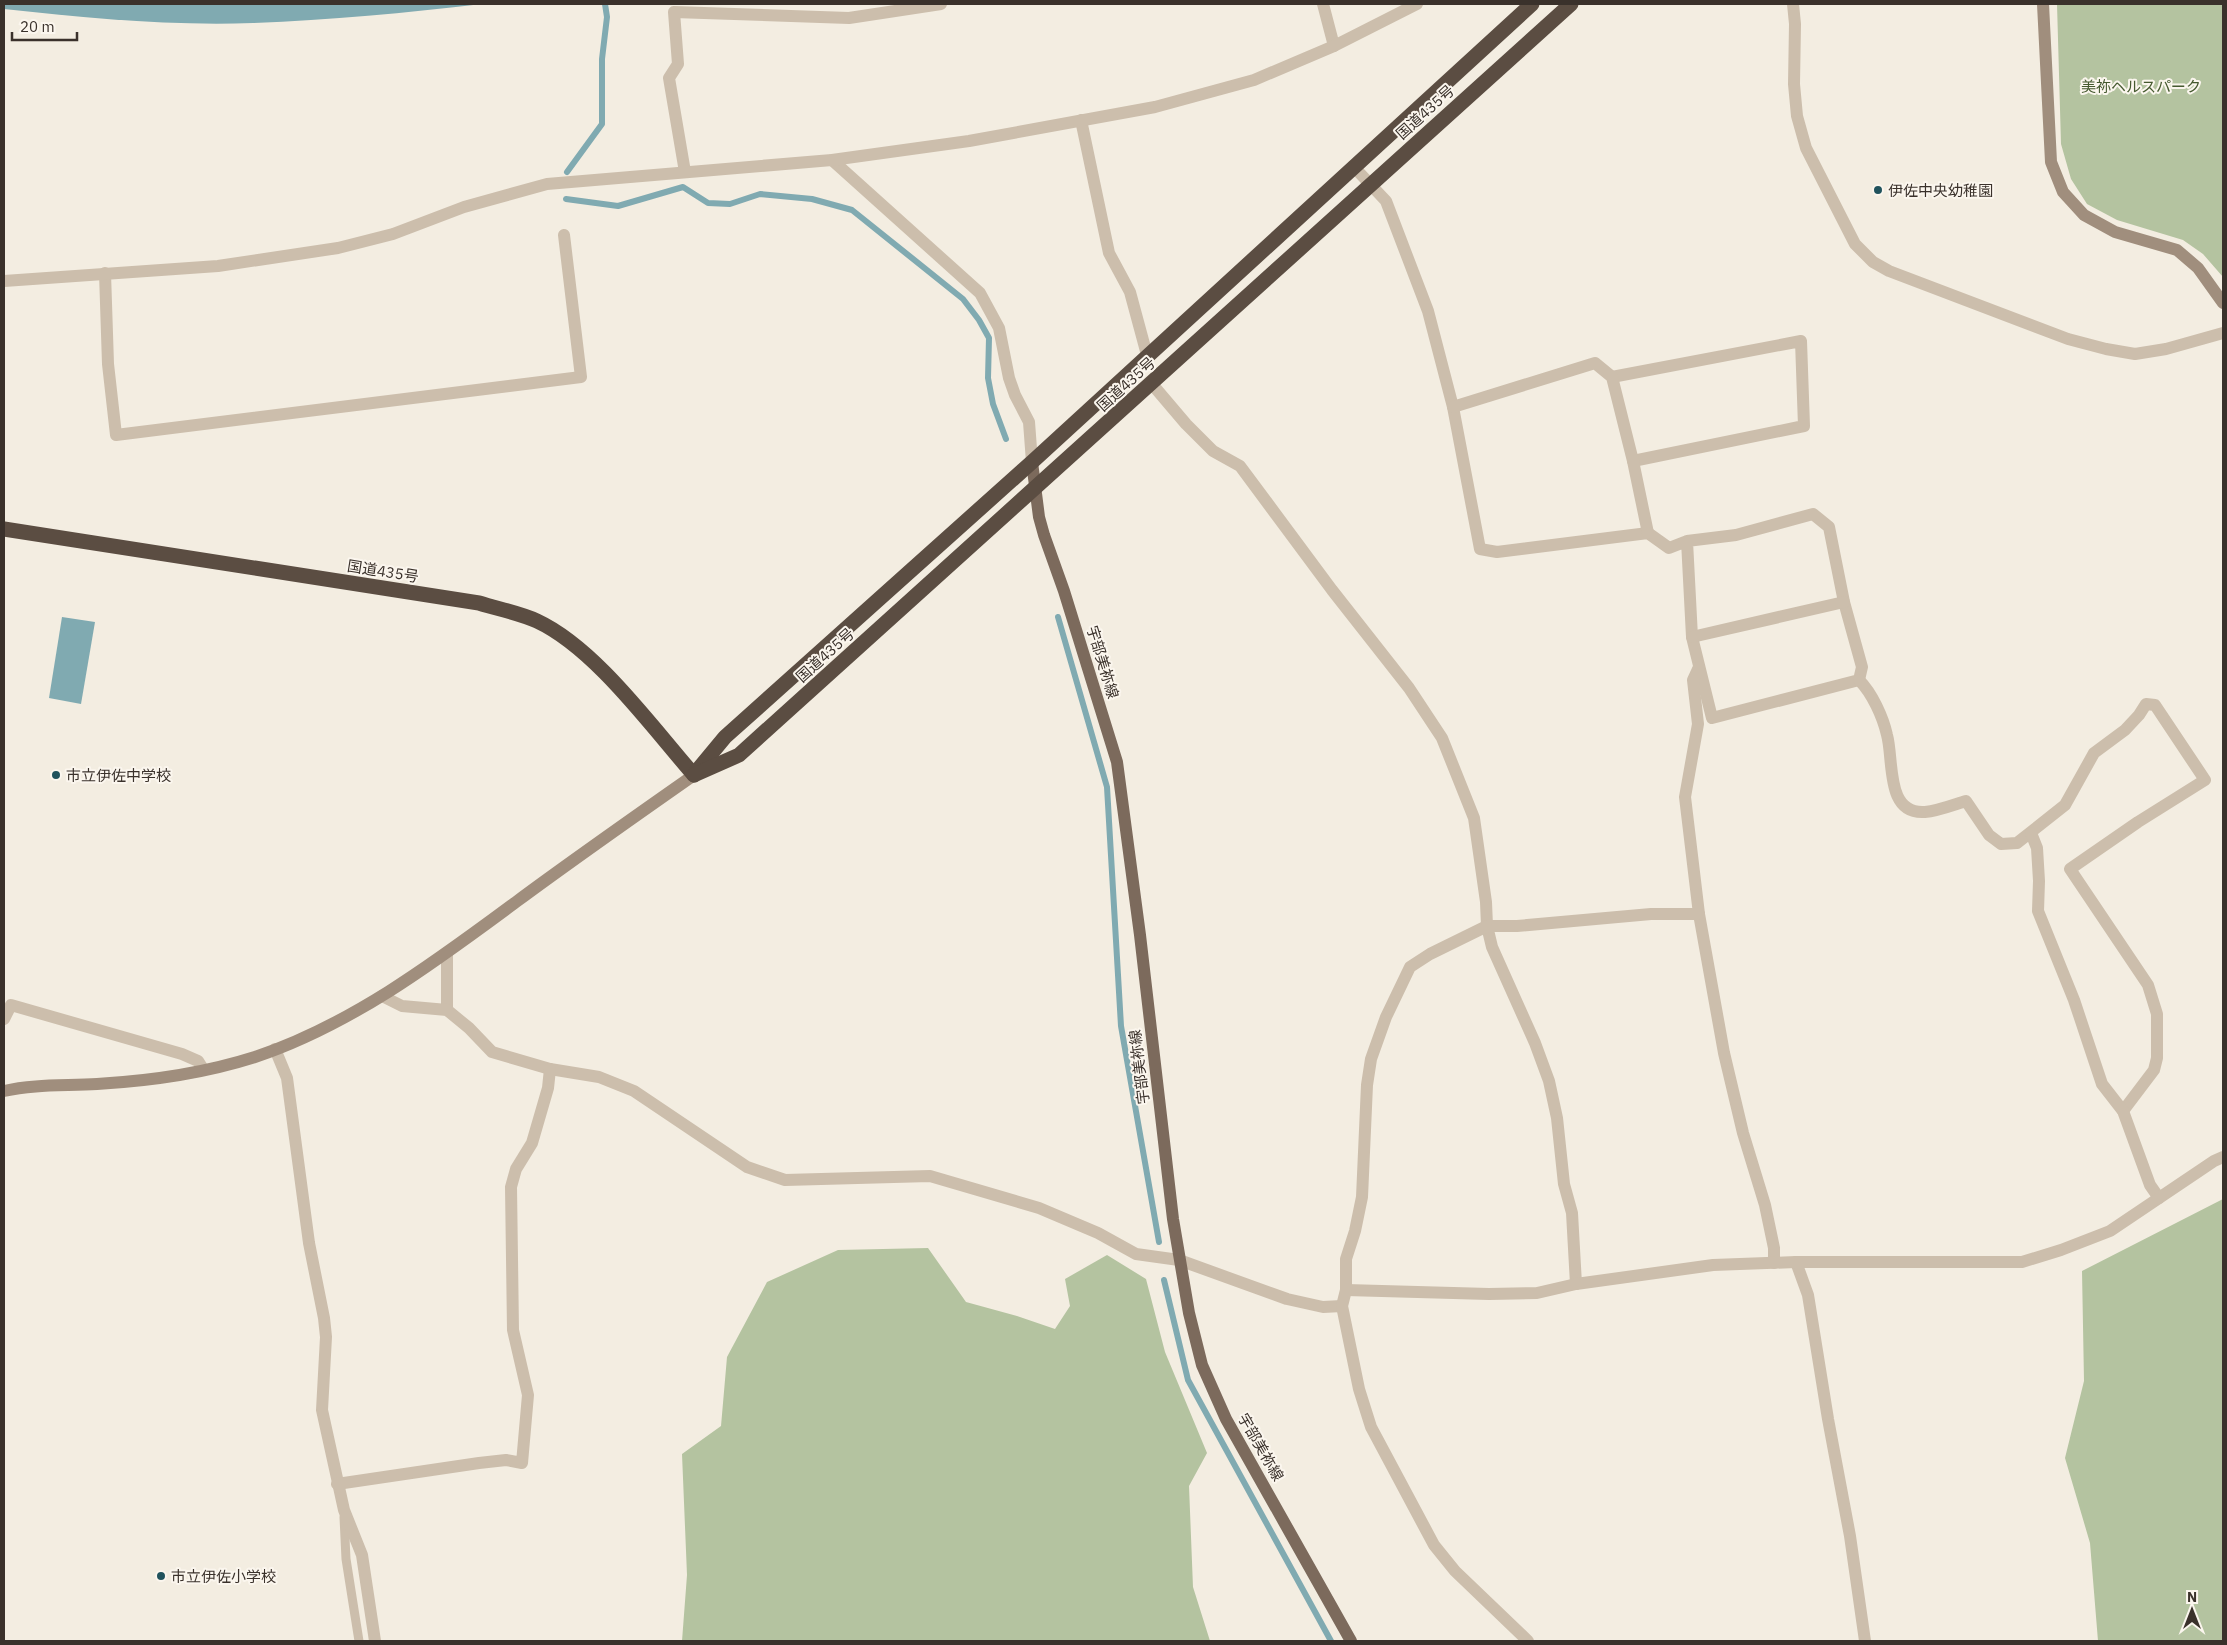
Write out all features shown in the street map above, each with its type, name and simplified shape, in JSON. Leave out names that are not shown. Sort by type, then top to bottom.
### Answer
[{"type":"highway","name":"国道435号","points":[[694,775],[725,737],[1032,462],[1532,4]]},
{"type":"highway","name":"国道435号","points":[[694,775],[740,755],[1152,384],[1564,6]]},
{"type":"highway","name":"国道435号","points":[[4,529],[479,603],[537,620],[570,641],[606,674],[694,775]]},
{"type":"main road","name":"宇部美祢線","points":[[1032,462],[1039,517],[1117,762],[1179,1260],[1202,1365],[1226,1419],[1351,1641]]},
{"type":"street","points":[[684,172],[669,78],[678,64],[674,12],[849,18],[941,4]]},
{"type":"street","points":[[1323,4],[1334,46]]},
{"type":"street","points":[[4,281],[218,266],[338,248],[392,234],[464,208],[547,184],[832,160],[969,141],[1155,108],[1254,80],[1334,46],[1417,4]]},
{"type":"street","points":[[1793,4],[1795,24],[1794,84],[1797,116],[1806,148],[1856,244],[1873,262],[1889,271],[2068,338],[2106,349],[2135,354],[2166,349],[2223,333]]},
{"type":"street","points":[[2043,4],[2051,162],[2063,192],[2084,215],[2115,232],[2177,250],[2198,268],[2223,303]]},
{"type":"street","points":[[1081,120],[1108,253],[1130,292],[1147,356]]},
{"type":"street","points":[[832,160],[980,293],[999,328],[1012,387],[1029,422],[1032,462]]},
{"type":"street","points":[[1353,166],[1386,201],[1428,311],[1453,407],[1480,549],[1497,552],[1648,534],[1669,548],[1687,541],[1736,535],[1814,514],[1829,527],[1844,602],[1862,667],[1859,680]]},
{"type":"street","points":[[105,273],[108,364],[116,434],[581,377],[564,235]]},
{"type":"street","points":[[1612,377],[1801,341],[1804,426],[1633,461]]},
{"type":"street","points":[[1453,407],[1595,363],[1612,377],[1633,461],[1648,534]]},
{"type":"street","points":[[1152,384],[1186,424],[1213,451],[1240,466],[1332,590],[1409,688],[1442,738],[1474,818],[1486,902],[1487,926],[1492,947],[1535,1042],[1549,1082],[1558,1118],[1564,1184],[1572,1212],[1576,1284]]},
{"type":"street","points":[[1687,541],[1692,637],[1712,718],[1859,680]]},
{"type":"street","points":[[1692,637],[1844,602]]},
{"type":"street","points":[[1700,667],[1692,680],[1698,724],[1685,797],[1700,914],[1724,1053],[1743,1133],[1764,1205],[1774,1248],[1774,1263]]},
{"type":"street","points":[[1859,680],[1867,689],[1887,732],[1891,752],[1894,789],[1900,803],[1910,810],[1924,812],[1966,801],[1989,835],[2001,844],[2017,843],[2065,805],[2094,753],[2125,730],[2146,704],[2155,705],[2205,780],[2138,822],[2070,869],[2148,985],[2157,1014],[2157,1058],[2154,1070],[2123,1112]]},
{"type":"street","points":[[4,1091],[135,1081],[203,1069],[253,1057],[276,1049],[342,1019],[382,996],[447,953],[694,775]]},
{"type":"street","points":[[2031,833],[2037,848],[2040,881],[2038,911],[2074,1000],[2102,1084],[2123,1112],[2150,1185],[2159,1198]]},
{"type":"street","points":[[1528,1641],[1461,1578],[1434,1545],[1372,1427],[1359,1389],[1342,1306],[1346,1290],[1346,1259],[1355,1231],[1362,1197],[1367,1086],[1371,1060],[1386,1017],[1410,967],[1430,954],[1487,926],[1517,926],[1650,914],[1700,914]]},
{"type":"street","points":[[447,953],[448,1010]]},
{"type":"street","points":[[382,996],[402,1006],[448,1010],[492,1052],[550,1069],[599,1077],[634,1090],[747,1167],[785,1180],[930,1176],[1039,1208],[1098,1234],[1136,1254],[1152,1254],[1179,1260],[1287,1299],[1323,1308],[1342,1306]]},
{"type":"street","points":[[4,1020],[11,1005],[182,1054],[198,1060],[203,1069]]},
{"type":"street","points":[[276,1049],[287,1078],[308,1243],[324,1318],[326,1337],[322,1410],[344,1510],[362,1555],[375,1641]]},
{"type":"street","points":[[337,1484],[479,1463],[506,1460],[522,1463],[528,1394],[513,1330],[511,1187],[516,1168],[532,1142],[548,1088],[550,1069]]},
{"type":"street","points":[[1346,1290],[1489,1294],[1537,1293],[1576,1284],[1713,1265],[1796,1262],[2022,1262],[2061,1250],[2110,1231],[2214,1160],[2223,1157]]},
{"type":"street","points":[[1796,1262],[1808,1295],[1828,1419],[1850,1536],[1865,1641]]},
{"type":"lane","points":[[344,1510],[346,1560],[359,1641]]},
{"type":"green space","name":"美祢ヘルスパーク","points":[[2057,4],[2223,4],[2223,277],[2203,254],[2183,240],[2117,220],[2087,204],[2071,179],[2061,144]]},
{"type":"green space","points":[[2223,1199],[2223,1641],[2098,1641],[2090,1543],[2065,1458],[2084,1381],[2082,1271]]},
{"type":"green space","points":[[928,1248],[966,1302],[1055,1329],[1070,1306],[1065,1279],[1107,1255],[1146,1279],[1165,1352],[1207,1453],[1189,1486],[1193,1587],[1210,1641],[682,1641],[687,1575],[682,1454],[721,1426],[727,1357],[767,1282],[838,1250]]},
{"type":"water","points":[[4,4],[482,4],[339,18],[222,24],[128,21],[4,9]]},
{"type":"water","points":[[62,617],[95,622],[81,704],[49,698]]},
{"type":"waterway","points":[[567,172],[602,124],[602,59],[607,17],[605,4]]},
{"type":"waterway","points":[[566,199],[618,206],[683,187],[708,203],[730,204],[760,194],[812,199],[852,210],[963,299],[979,320],[989,338],[988,378],[993,404],[1006,439]]},
{"type":"waterway","points":[[1058,617],[1107,787],[1121,1026],[1159,1242]]},
{"type":"waterway","points":[[1164,1280],[1188,1380],[1331,1641]]},
{"type":"place","name":"伊佐中央幼稚園","points":[[1878,190]]},
{"type":"place","name":"市立伊佐中学校","points":[[56,775]]},
{"type":"place","name":"市立伊佐小学校","points":[[161,1576]]}]
